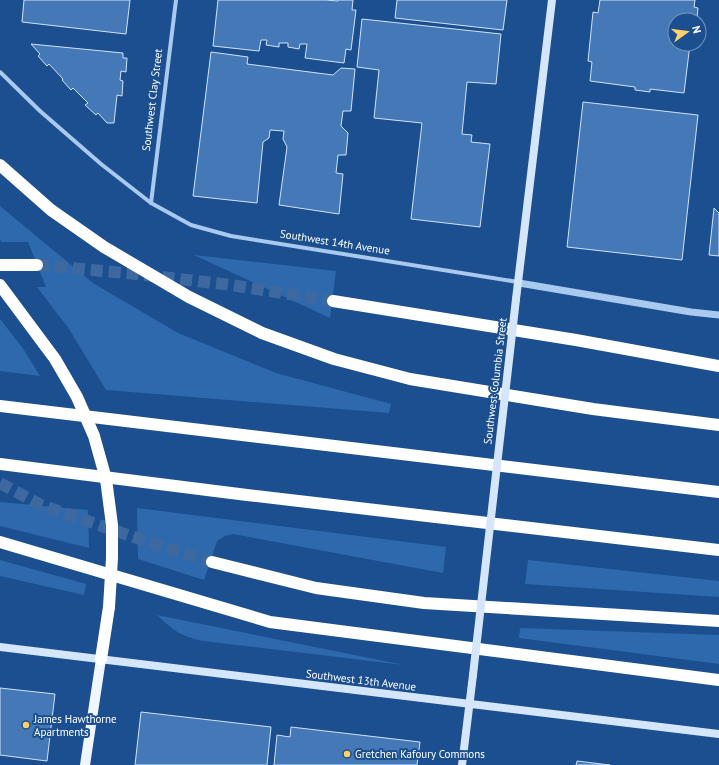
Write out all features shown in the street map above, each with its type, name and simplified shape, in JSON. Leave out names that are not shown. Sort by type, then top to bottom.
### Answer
[{"type":"highway","points":[[0,165],[50,210],[104,247],[189,297],[262,333],[334,359],[410,379],[593,409],[719,425]]},
{"type":"highway","points":[[0,265],[37,265]]},
{"type":"highway","points":[[0,284],[55,359],[77,397],[94,436],[106,479],[112,525],[112,558],[109,607],[101,659]]},
{"type":"highway","points":[[333,301],[576,340],[719,366]]},
{"type":"highway","points":[[0,406],[719,492]]},
{"type":"highway","points":[[0,464],[239,494],[719,550]]},
{"type":"highway","points":[[0,542],[270,622],[719,680]]},
{"type":"highway","points":[[212,562],[316,588],[424,603],[719,621]]},
{"type":"main road","name":"Southwest Columbia Street","points":[[462,765],[552,0]]},
{"type":"main road","name":"Southwest 13th Avenue","points":[[0,647],[719,734]]},
{"type":"main road","points":[[85,765],[101,659]]},
{"type":"street","name":"Southwest Clay Street","points":[[151,203],[176,0]]},
{"type":"street","name":"Southwest 14th Avenue","points":[[0,72],[40,111],[101,164],[151,203],[191,225],[231,236],[719,315]]},
{"type":"shaded area","points":[[0,206],[93,283],[178,333],[276,373],[391,404],[389,413],[106,390],[69,329],[37,287],[46,287],[28,242],[2,242],[0,240]]},
{"type":"shaded area","points":[[194,255],[336,271],[330,318]]},
{"type":"shaded area","points":[[0,319],[22,347],[40,376],[0,371]]},
{"type":"shaded area","points":[[0,502],[88,510],[89,548],[0,526]]},
{"type":"shaded area","points":[[137,508],[446,547],[443,573],[233,534],[225,536],[217,541],[204,580],[138,559]]},
{"type":"shaded area","points":[[0,560],[86,584],[84,595],[0,576]]},
{"type":"shaded area","points":[[528,560],[719,581],[719,597],[525,584]]},
{"type":"shaded area","points":[[157,615],[404,665],[203,641],[183,635],[168,625]]},
{"type":"shaded area","points":[[520,628],[719,635],[719,664],[519,638]]},
{"type":"building","points":[[24,0],[130,0],[126,34],[22,22]]},
{"type":"building","points":[[218,0],[353,0],[352,10],[356,10],[351,50],[346,49],[344,63],[305,58],[307,44],[300,44],[299,49],[288,47],[288,43],[279,43],[279,47],[266,45],[267,40],[261,40],[259,51],[213,46]]},
{"type":"building","points":[[397,0],[507,0],[503,30],[395,18]]},
{"type":"building","points":[[600,0],[695,0],[694,7],[698,8],[698,12],[667,12],[667,52],[689,52],[684,93],[650,89],[650,92],[635,90],[635,87],[590,81],[592,62],[588,61],[593,12],[598,13]]},
{"type":"building","points":[[362,19],[501,34],[496,84],[467,82],[462,134],[472,135],[471,142],[490,144],[480,227],[411,219],[422,123],[374,118],[379,70],[357,67]]},
{"type":"building","points":[[31,44],[123,53],[123,58],[127,58],[126,72],[121,71],[120,80],[123,81],[122,96],[117,95],[114,123],[107,123],[98,113],[96,115],[85,105],[88,103],[73,88],[71,90],[49,64],[47,66],[38,56],[40,54]]},
{"type":"building","points":[[211,52],[248,57],[247,64],[333,75],[341,68],[355,69],[351,111],[343,111],[341,126],[348,133],[346,155],[338,155],[336,173],[343,174],[339,214],[279,205],[287,147],[283,139],[284,131],[270,130],[269,138],[263,142],[257,203],[193,196]]},
{"type":"building","points":[[583,102],[698,115],[682,260],[567,247]]},
{"type":"building","points":[[714,208],[719,213],[719,256],[709,255]]},
{"type":"building","name":"James Hawthorne Apartments","points":[[0,688],[55,694],[47,761],[0,755]]},
{"type":"building","points":[[141,712],[271,727],[267,765],[135,765]]},
{"type":"building","name":"Gretchen Kafoury Commons","points":[[291,727],[420,742],[417,765],[274,765],[277,735],[290,737]]},
{"type":"building","points":[[577,761],[610,765],[576,765]]},
{"type":"tunnel","points":[[37,265],[231,285],[333,301]]},
{"type":"tunnel","points":[[0,483],[41,505],[157,545],[212,562]]},
{"type":"place","name":"James Hawthorne Apartments","points":[[26,725]]},
{"type":"place","name":"Gretchen Kafoury Commons","points":[[347,754]]}]
